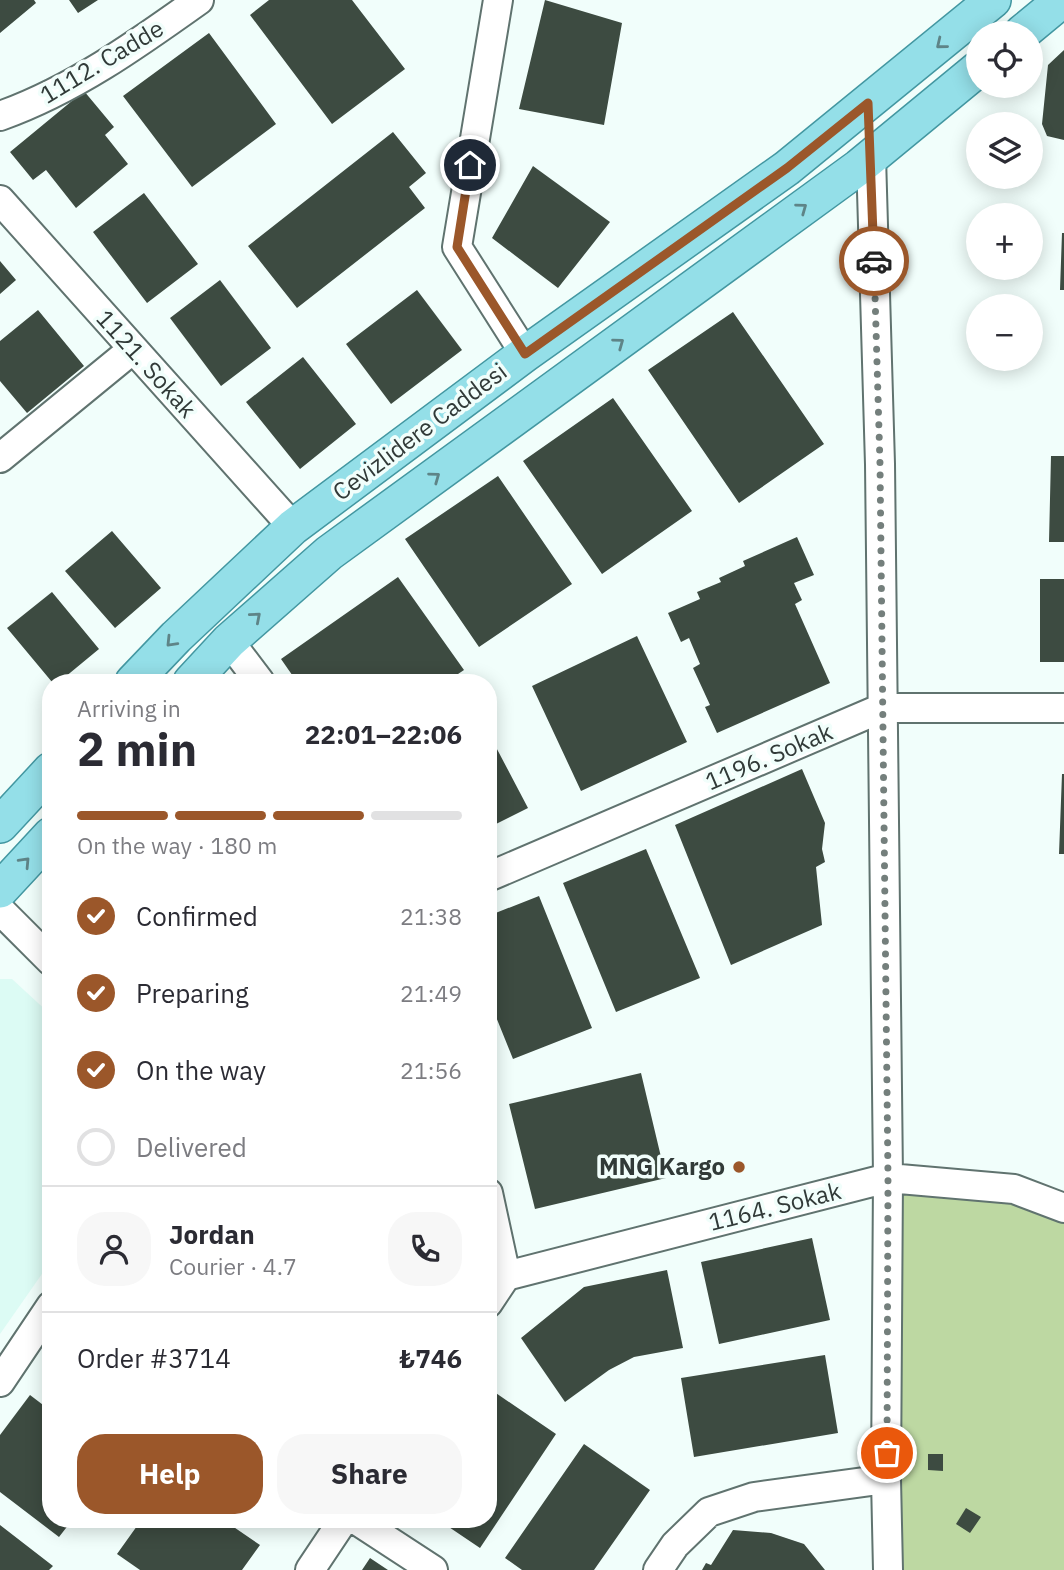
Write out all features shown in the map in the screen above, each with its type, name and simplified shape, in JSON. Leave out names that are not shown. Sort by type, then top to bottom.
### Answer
[{"type":"main road","name":"Cevizlidere Caddesi","points":[[141,674],[293,527],[525,354],[787,168],[993,0]]},
{"type":"main road","points":[[1037,21],[1062,0]]},
{"type":"main road","name":"Cevizlidere Caddesi","points":[[198,674],[229,641],[329,553],[871,157],[966,79]]},
{"type":"main road","points":[[868,103],[871,157]]},
{"type":"main road","points":[[0,825],[42,780]]},
{"type":"main road","points":[[0,890],[42,845]]},
{"type":"street","name":"1112. Cadde","points":[[0,116],[32,105],[118,58],[199,0]]},
{"type":"street","points":[[498,0],[457,247],[525,354]]},
{"type":"street","points":[[871,157],[880,464],[883,708],[888,1178],[888,1570]]},
{"type":"street","name":"1121. Sokak","points":[[0,201],[293,527]]},
{"type":"street","points":[[0,458],[132,349]]},
{"type":"street","points":[[229,641],[254,674]]},
{"type":"street","name":"1196. Sokak","points":[[497,873],[883,708],[1064,708]]},
{"type":"street","points":[[0,910],[42,952]]},
{"type":"street","name":"1164. Sokak","points":[[497,1275],[888,1178],[1014,1189],[1064,1208]]},
{"type":"street","points":[[0,1382],[42,1319]]},
{"type":"street","points":[[658,1570],[675,1545],[709,1512],[754,1497],[886,1479]]},
{"type":"street","points":[[310,1570],[338,1528]]},
{"type":"street","points":[[369,1528],[433,1570]]},
{"type":"shaded area","points":[[0,979],[12,979],[42,1007],[42,1274],[0,1334]]},
{"type":"green space","points":[[888,1178],[1064,1208],[1064,1570],[888,1570]]},
{"type":"building","points":[[0,0],[34,0],[36,3],[0,33]]},
{"type":"building","points":[[69,0],[98,0],[78,13]]},
{"type":"building","points":[[269,0],[352,0],[405,69],[332,124],[250,15]]},
{"type":"building","points":[[545,0],[622,23],[604,125],[519,109]]},
{"type":"building","points":[[209,33],[276,124],[192,187],[123,96]]},
{"type":"building","points":[[1064,50],[1064,140],[1047,136],[1043,126],[1048,65]]},
{"type":"building","points":[[84,91],[114,127],[105,135],[128,164],[76,208],[46,170],[33,180],[10,152]]},
{"type":"building","points":[[393,132],[426,173],[409,187],[425,208],[297,308],[248,246]]},
{"type":"building","points":[[533,166],[610,222],[558,288],[492,238]]},
{"type":"building","points":[[144,193],[198,264],[147,303],[93,232]]},
{"type":"building","points":[[1062,233],[1064,290],[1060,290]]},
{"type":"building","points":[[0,261],[16,280],[0,294]]},
{"type":"building","points":[[220,280],[271,348],[221,386],[170,318]]},
{"type":"building","points":[[417,290],[462,350],[391,404],[346,344]]},
{"type":"building","points":[[38,310],[84,366],[27,413],[0,381],[0,341]]},
{"type":"building","points":[[733,312],[824,444],[739,503],[648,370]]},
{"type":"building","points":[[303,357],[356,424],[300,469],[246,402]]},
{"type":"building","points":[[613,398],[692,511],[602,574],[523,461]]},
{"type":"building","points":[[1051,456],[1064,456],[1064,542],[1049,542]]},
{"type":"building","points":[[498,476],[572,584],[479,647],[405,539]]},
{"type":"building","points":[[112,531],[161,588],[115,628],[65,571]]},
{"type":"building","points":[[797,537],[814,575],[794,583],[802,600],[795,604],[830,683],[717,733],[705,707],[710,705],[693,668],[700,664],[689,638],[681,642],[668,613],[700,599],[697,592],[721,582],[719,578],[745,566],[743,561]]},
{"type":"building","points":[[398,577],[464,670],[458,674],[291,674],[281,659]]},
{"type":"building","points":[[1040,579],[1064,579],[1064,662],[1040,662]]},
{"type":"building","points":[[52,592],[99,649],[69,674],[45,674],[7,628]]},
{"type":"building","points":[[637,636],[687,742],[581,791],[532,686]]},
{"type":"building","points":[[497,749],[528,808],[497,824]]},
{"type":"building","points":[[802,769],[825,823],[822,849],[825,862],[816,867],[822,925],[731,965],[675,825]]},
{"type":"building","points":[[1062,774],[1064,854],[1059,854]]},
{"type":"building","points":[[646,849],[700,978],[616,1012],[563,883]]},
{"type":"building","points":[[539,896],[592,1028],[513,1059],[497,1019],[497,912]]},
{"type":"building","points":[[641,1073],[666,1178],[535,1209],[509,1104]]},
{"type":"building","points":[[812,1238],[830,1320],[719,1344],[701,1262]]},
{"type":"building","points":[[667,1270],[683,1348],[634,1357],[609,1370],[565,1402],[521,1338],[584,1287]]},
{"type":"building","points":[[825,1355],[838,1433],[694,1457],[681,1378]]},
{"type":"building","points":[[497,1394],[556,1434],[497,1522]]},
{"type":"building","points":[[30,1395],[42,1404],[42,1524],[0,1492],[0,1435]]},
{"type":"building","points":[[584,1444],[650,1490],[594,1570],[522,1570],[505,1558]]},
{"type":"building","points":[[928,1454],[943,1454],[943,1471],[928,1470]]},
{"type":"building","points":[[966,1508],[981,1517],[970,1533],[956,1524]]},
{"type":"building","points":[[0,1525],[53,1566],[49,1570],[0,1570]]},
{"type":"building","points":[[47,1528],[66,1528],[59,1537]]},
{"type":"building","points":[[136,1528],[235,1528],[260,1545],[242,1570],[140,1570],[117,1554]]},
{"type":"building","points":[[450,1528],[493,1528],[480,1548]]},
{"type":"building","points":[[733,1530],[771,1533],[804,1544],[825,1570],[702,1570],[706,1563],[711,1565]]},
{"type":"building","points":[[370,1558],[388,1570],[362,1570]]},
{"type":"way so far","points":[[874,261],[880,464],[888,1178],[887,1453]]},
{"type":"place","name":"MNG Kargo","points":[[739,1167]]},
{"type":"route","points":[[470,165],[457,247],[525,354],[787,168],[868,103],[874,261]]}]
